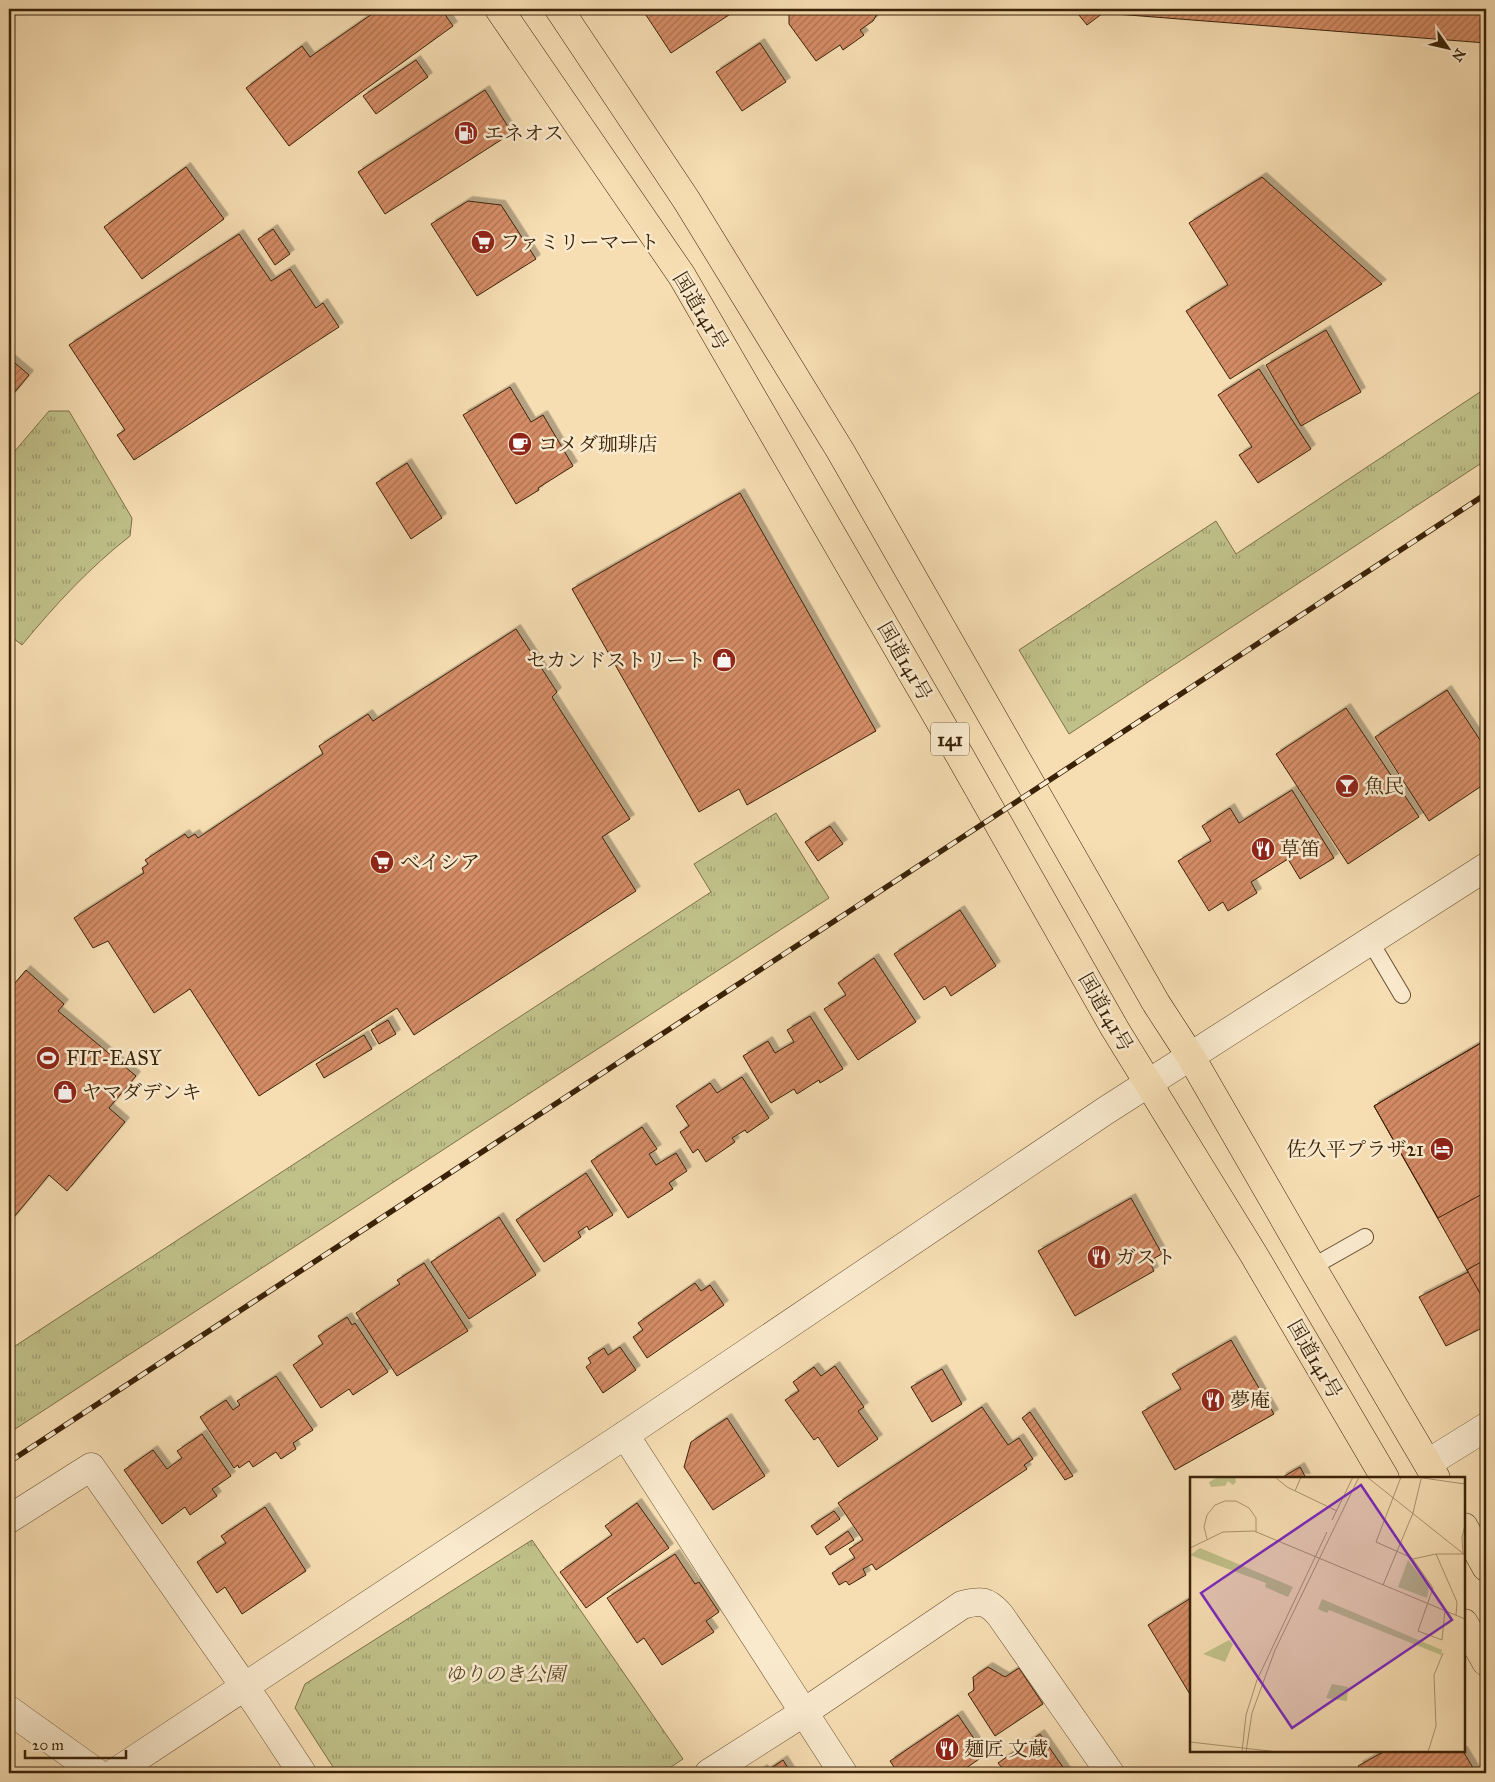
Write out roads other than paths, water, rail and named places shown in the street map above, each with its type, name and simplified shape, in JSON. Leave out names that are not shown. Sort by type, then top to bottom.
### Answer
[{"type":"highway","name":"国道141号","points":[[499,9],[682,276],[960,756],[1115,1029],[1254,1255],[1384,1477]]},
{"type":"highway","name":"141","points":[[559,9],[692,208],[836,444],[1151,995],[1191,1057],[1432,1471]]},
{"type":"highway","points":[[1465,1529],[1486,1567]]},
{"type":"highway","points":[[1465,1625],[1486,1662]]},
{"type":"street","points":[[114,1773],[625,1435],[1097,1117],[1486,867]]},
{"type":"street","points":[[1432,1471],[1486,1427]]},
{"type":"street","points":[[625,1435],[802,1713],[843,1773]]},
{"type":"street","points":[[9,1519],[91,1467],[244,1686],[302,1773]]},
{"type":"street","points":[[709,1773],[962,1605],[978,1601],[991,1604],[1000,1614],[1110,1773]]},
{"type":"street","points":[[9,1710],[97,1773]]},
{"type":"lane","points":[[1370,942],[1402,995]]},
{"type":"lane","points":[[1312,1267],[1365,1237]]},
{"type":"railway","points":[[9,1462],[1486,494]]},
{"type":"place","name":"エネオス","points":[[466,133]]},
{"type":"place","name":"ファミリーマート","points":[[483,242]]},
{"type":"place","name":"コメダ珈琲店","points":[[520,444]]},
{"type":"place","name":"セカンドストリート","points":[[724,660]]},
{"type":"place","name":"魚民","points":[[1347,786]]},
{"type":"place","name":"草笛","points":[[1263,849]]},
{"type":"place","name":"ベイシア","points":[[382,862]]},
{"type":"place","name":"FIT-EASY","points":[[48,1058]]},
{"type":"place","name":"ヤマダデンキ","points":[[65,1092]]},
{"type":"place","name":"佐久平プラザ21","points":[[1442,1149]]},
{"type":"place","name":"ガスト","points":[[1099,1257]]},
{"type":"place","name":"夢庵","points":[[1213,1400]]},
{"type":"place","name":"麺匠 文蔵","points":[[947,1749]]},
{"type":"park label","name":"ゆりのき公園","points":[[505,1674]]}]
